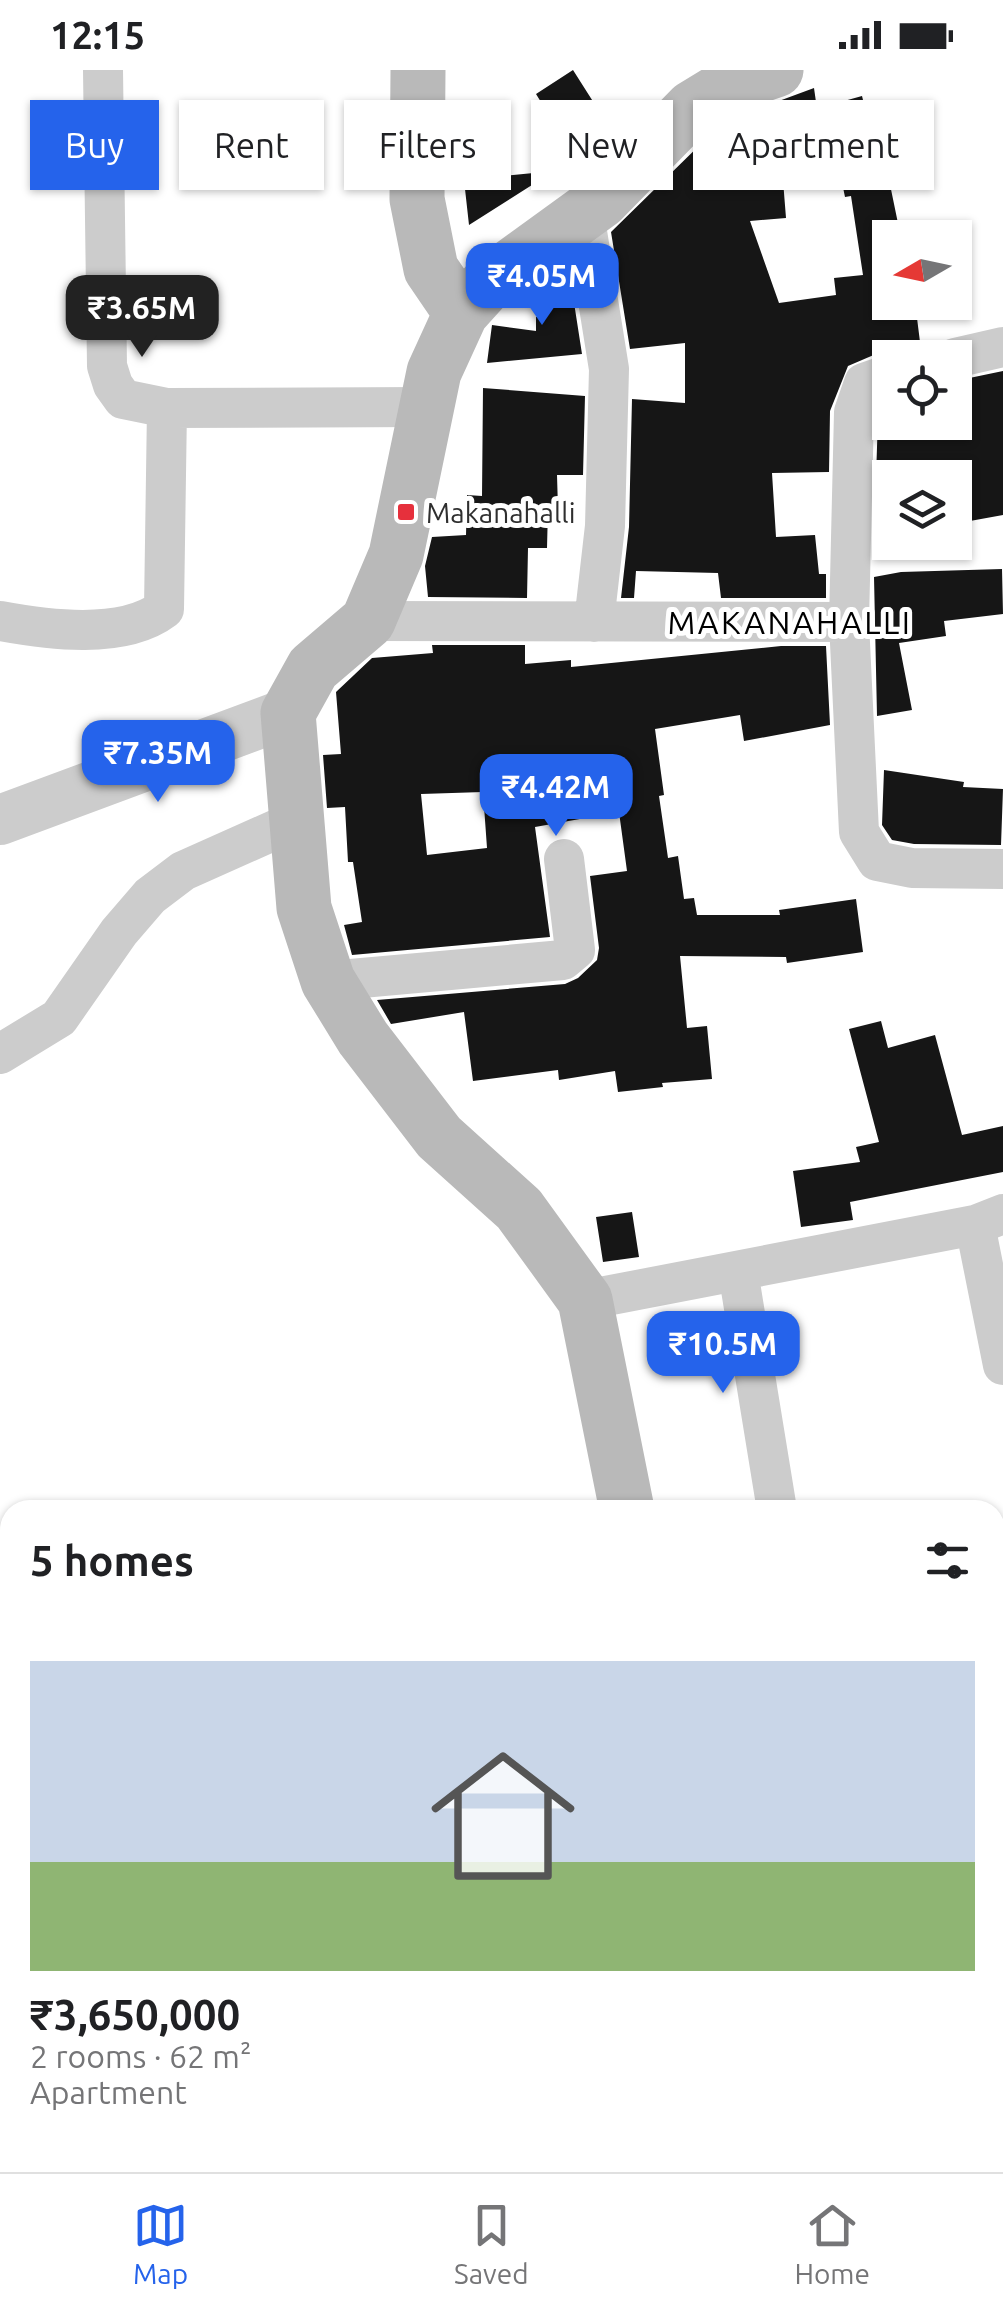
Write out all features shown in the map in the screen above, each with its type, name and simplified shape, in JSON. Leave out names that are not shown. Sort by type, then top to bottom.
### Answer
[{"type":"main road","points":[[418,70],[417,200],[431,270],[462,313]]},
{"type":"main road","points":[[625,1500],[619,1457],[584,1300],[519,1209],[439,1137],[363,1038],[328,982],[304,908],[288,713],[314,668],[368,621],[396,555],[434,372],[462,313],[488,283],[584,213],[692,108],[728,86],[776,70]]},
{"type":"street","points":[[103,70],[107,366],[113,385],[123,398],[167,408],[426,406]]},
{"type":"street","points":[[584,213],[609,369],[605,526],[594,622]]},
{"type":"street","points":[[972,354],[1003,347]]},
{"type":"street","points":[[872,380],[864,383],[854,412],[849,622],[859,832],[878,860],[912,868],[1003,869]]},
{"type":"street","points":[[0,621],[47,630],[79,631],[150,620],[164,609],[167,408]]},
{"type":"street","points":[[368,621],[849,622]]},
{"type":"street","points":[[0,820],[288,713]]},
{"type":"street","points":[[0,1054],[59,1018],[119,932],[150,896],[183,871],[296,821]]},
{"type":"street","points":[[328,982],[564,960],[575,950],[564,860]]},
{"type":"street","points":[[584,1300],[989,1220],[1003,1365]]},
{"type":"street","points":[[738,1271],[775,1500]]},
{"type":"building","points":[[573,70],[592,100],[540,100],[536,94]]},
{"type":"building","points":[[814,88],[816,100],[782,100]]},
{"type":"building","points":[[693,152],[693,190],[784,190],[786,218],[750,221],[779,303],[836,295],[834,278],[863,275],[851,196],[845,197],[844,190],[891,190],[897,220],[872,220],[872,320],[917,320],[920,340],[872,340],[872,356],[848,366],[830,411],[829,472],[772,473],[776,537],[815,535],[819,574],[826,574],[826,598],[721,598],[718,573],[636,571],[634,598],[621,598],[629,527],[632,399],[685,403],[685,343],[630,349],[611,232],[654,190],[673,190],[673,171]]},
{"type":"building","points":[[531,173],[531,186],[469,225],[465,190],[511,190],[511,175]]},
{"type":"building","points":[[568,264],[582,354],[487,363],[492,325],[536,331],[536,317],[547,317],[543,282]]},
{"type":"building","points":[[1003,371],[1003,515],[972,521],[972,460],[877,460],[877,440],[972,440],[972,377]]},
{"type":"building","points":[[483,388],[585,396],[583,475],[557,475],[558,509],[548,508],[547,548],[528,548],[527,598],[428,597],[425,566],[432,537],[466,535],[467,495],[482,496]]},
{"type":"building","points":[[1002,569],[1003,614],[944,621],[946,636],[899,643],[912,710],[877,716],[874,577],[901,572]]},
{"type":"building","points":[[432,645],[525,645],[525,664],[571,660],[571,667],[781,646],[826,646],[830,725],[744,741],[740,715],[655,729],[664,795],[659,796],[668,858],[678,856],[684,899],[694,898],[697,915],[780,915],[779,910],[856,899],[863,952],[787,963],[786,957],[680,956],[687,1028],[707,1026],[712,1079],[662,1083],[663,1087],[618,1092],[615,1071],[559,1080],[558,1070],[473,1081],[464,1012],[391,1024],[377,1000],[565,984],[578,978],[597,960],[599,948],[590,876],[627,871],[619,812],[535,827],[550,937],[352,955],[344,925],[362,922],[353,862],[348,862],[345,807],[327,808],[323,755],[341,754],[336,692],[372,658],[433,653]],"holes":[[[483,792],[487,848],[427,855],[421,794]]]},
{"type":"building","points":[[884,770],[964,782],[963,787],[1003,789],[1001,845],[892,840],[882,825]]},
{"type":"building","points":[[881,1021],[888,1048],[935,1035],[962,1135],[1003,1126],[1003,1172],[850,1202],[853,1220],[801,1227],[793,1171],[860,1162],[856,1147],[879,1142],[849,1029]]},
{"type":"building","points":[[632,1212],[639,1257],[603,1262],[596,1217]]},
{"type":"place","name":"Makanahalli","points":[[406,512]]},
{"type":"district","name":"MAKANAHALLI","points":[[790,622]]}]
